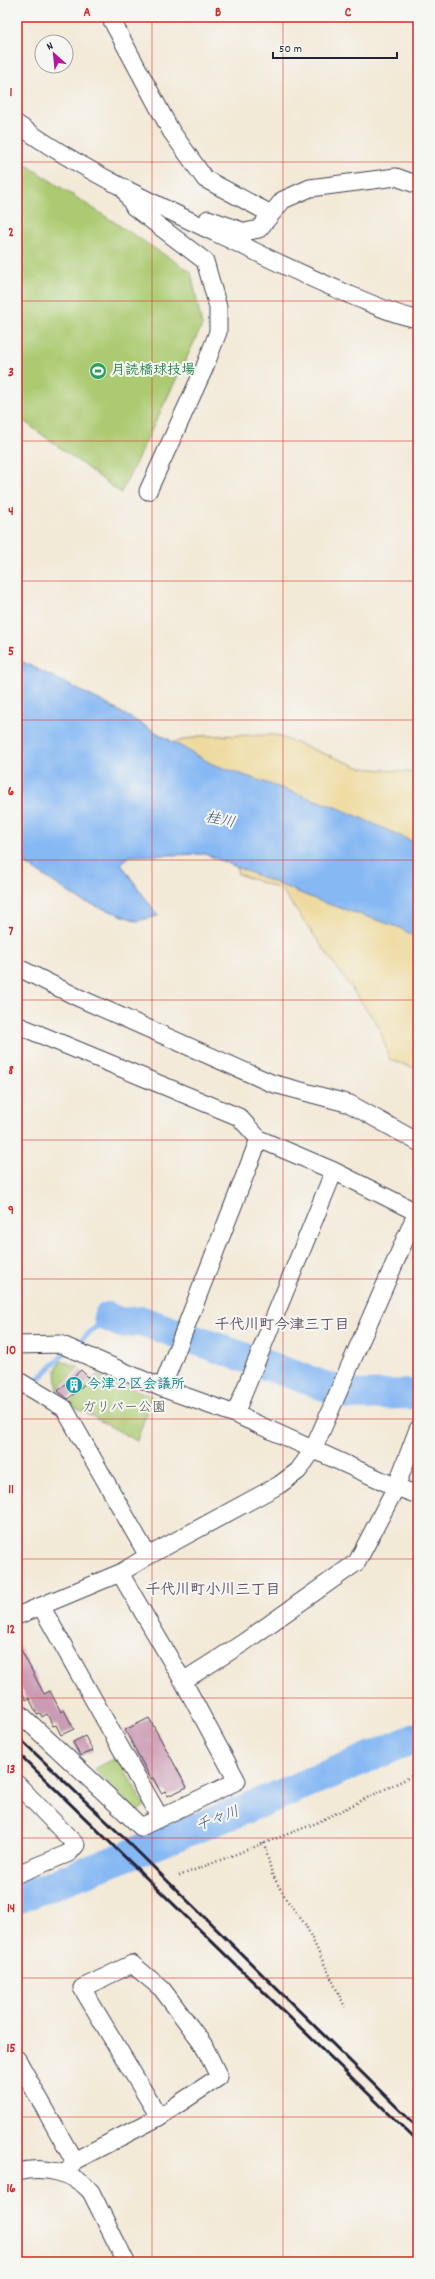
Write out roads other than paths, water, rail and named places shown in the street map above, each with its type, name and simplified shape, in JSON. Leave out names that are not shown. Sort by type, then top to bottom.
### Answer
[{"type":"street","points":[[110,17],[172,131],[205,179],[271,214]]},
{"type":"street","points":[[17,124],[36,138],[123,187],[178,215],[296,272],[399,316],[418,319]]},
{"type":"street","points":[[178,215],[184,209],[245,232],[258,229],[283,200],[310,188],[396,177],[418,185]]},
{"type":"street","points":[[123,187],[134,206],[204,261],[218,307],[218,332],[204,369],[148,491]]},
{"type":"street","points":[[17,966],[77,997],[272,1083],[350,1104],[418,1142]]},
{"type":"street","points":[[17,1025],[239,1117],[259,1139],[334,1171],[418,1212],[313,1450],[298,1470],[279,1485],[148,1556],[120,1573],[17,1616]]},
{"type":"street","points":[[162,1388],[259,1139]]},
{"type":"street","points":[[235,1414],[334,1171]]},
{"type":"street","points":[[17,1345],[60,1344],[162,1388],[235,1414],[396,1487],[418,1495]]},
{"type":"street","points":[[17,1380],[64,1408],[148,1556]]},
{"type":"street","points":[[183,1681],[243,1643],[357,1562],[396,1487],[418,1429]]},
{"type":"street","points":[[17,1711],[141,1826],[237,1781],[183,1681],[120,1573]]},
{"type":"street","points":[[41,1606],[160,1818]]},
{"type":"street","points":[[17,1874],[69,1854],[76,1845],[19,1789]]},
{"type":"street","points":[[17,2172],[29,2169],[71,2168],[159,2117],[219,2077],[203,2044],[162,1988],[132,1964],[82,1988],[159,2117]]},
{"type":"street","points":[[17,2059],[71,2168],[91,2192],[126,2262]]},
{"type":"water","name":"桂川","points":[[17,659],[101,701],[212,764],[341,809],[418,844],[418,938],[398,927],[322,902],[205,854],[130,856],[121,864],[158,916],[137,921],[80,900],[17,858]]},
{"type":"waterway","points":[[17,1399],[58,1360],[108,1317]]},
{"type":"waterway","points":[[108,1317],[121,1323],[142,1321],[350,1395],[418,1394]]},
{"type":"waterway","name":"千々川","points":[[17,1899],[245,1809],[418,1737]]},
{"type":"railway","points":[[17,1736],[125,1839],[418,2128]]},
{"type":"railway","points":[[17,1752],[418,2142]]},
{"type":"place","name":"月読橋球技場","points":[[98,371]]},
{"type":"place","name":"今津２区会議所","points":[[74,1385]]},
{"type":"district","name":"千代川町今津三丁目","points":[[282,1326]]},
{"type":"district","name":"千代川町小川三丁目","points":[[213,1591]]},
{"type":"park label","name":"ガリバー公園","points":[[124,1408]]}]
